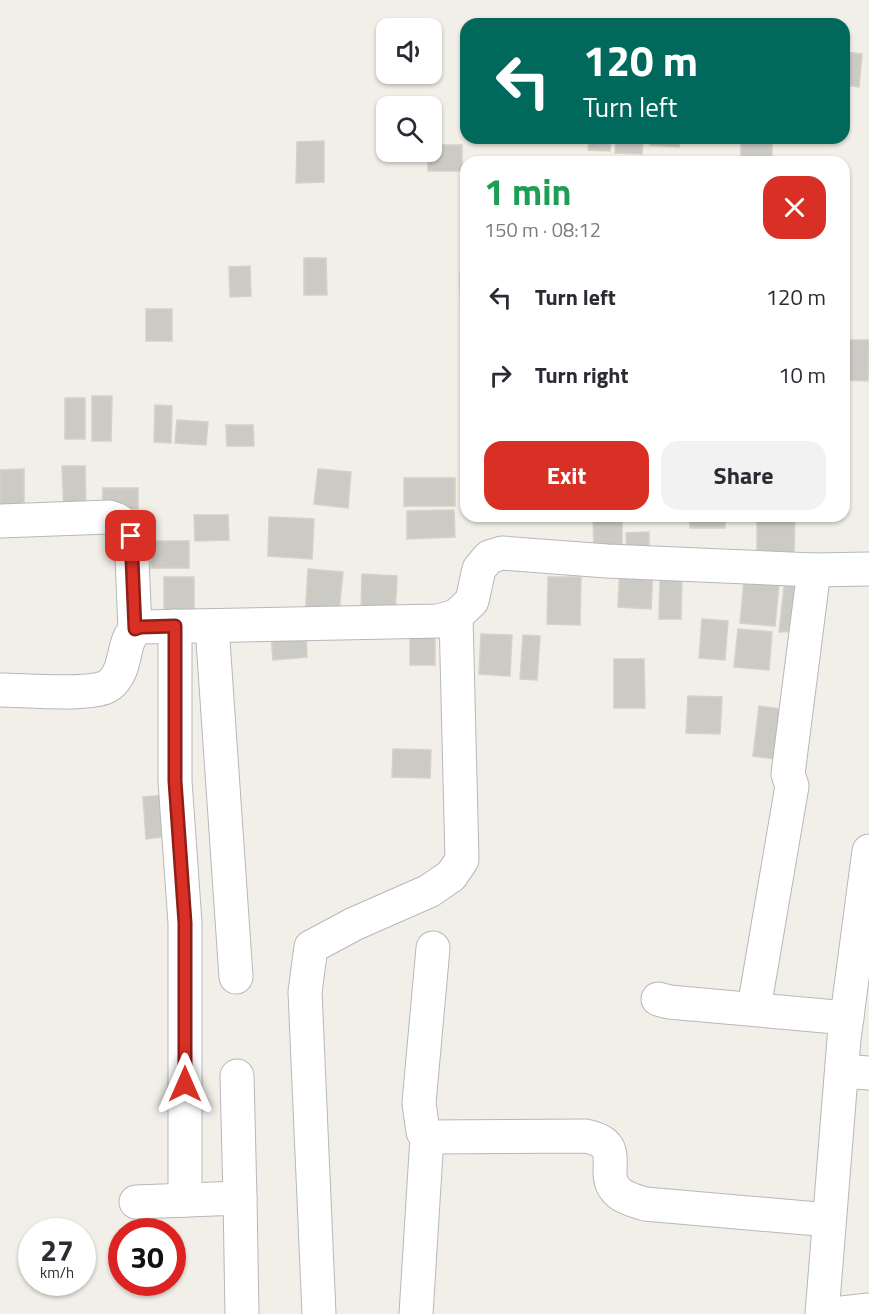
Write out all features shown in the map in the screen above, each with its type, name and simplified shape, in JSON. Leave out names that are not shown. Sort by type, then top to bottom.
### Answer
[{"type":"street","points":[[0,521],[109,517],[118,519],[126,526],[131,536],[135,629]]},
{"type":"street","points":[[0,690],[93,691],[108,686],[122,667],[130,635],[135,629],[141,627],[438,621],[456,616],[472,601],[479,569],[489,557],[502,553],[607,561],[814,570],[869,570]]},
{"type":"street","points":[[754,1008],[792,786],[788,774],[814,570]]},
{"type":"street","points":[[319,1314],[305,992],[311,947],[354,924],[429,891],[452,876],[462,860],[456,616]]},
{"type":"street","points":[[175,626],[175,781],[185,923],[185,1200]]},
{"type":"street","points":[[212,627],[236,977]]},
{"type":"street","points":[[822,1314],[829,1220],[855,1072],[847,1018],[862,952],[869,850]]},
{"type":"street","points":[[416,1314],[427,1137],[423,1132],[420,1104],[434,948]]},
{"type":"street","points":[[658,999],[669,1002],[847,1018]]},
{"type":"street","points":[[237,1076],[242,1314]]},
{"type":"street","points":[[427,1137],[585,1136],[598,1138],[606,1143],[609,1151],[612,1185],[625,1197],[645,1204],[829,1220]]},
{"type":"street","points":[[136,1203],[240,1198]]},
{"type":"street","points":[[833,1314],[869,1310]]},
{"type":"building","points":[[850,53],[862,54],[859,87],[850,86]]},
{"type":"building","points":[[324,141],[324,182],[296,183],[297,142]]},
{"type":"building","points":[[588,144],[611,144],[610,151],[588,150]]},
{"type":"building","points":[[616,144],[643,144],[642,154],[615,153]]},
{"type":"building","points":[[650,144],[679,144],[679,147]]},
{"type":"building","points":[[741,144],[772,144],[772,156],[741,156]]},
{"type":"building","points":[[442,145],[462,145],[460,171],[428,171],[428,162],[442,162]]},
{"type":"building","points":[[304,258],[326,258],[327,295],[304,295]]},
{"type":"building","points":[[250,266],[251,296],[230,297],[229,267]]},
{"type":"building","points":[[146,309],[172,309],[172,341],[146,341]]},
{"type":"building","points":[[850,340],[869,340],[868,381],[850,380]]},
{"type":"building","points":[[92,396],[112,396],[111,441],[92,441]]},
{"type":"building","points":[[65,398],[85,398],[85,439],[65,439]]},
{"type":"building","points":[[155,405],[172,406],[171,443],[154,442]]},
{"type":"building","points":[[177,420],[208,422],[206,445],[175,443]]},
{"type":"building","points":[[226,425],[253,425],[254,446],[227,446]]},
{"type":"building","points":[[62,466],[85,466],[86,514],[64,514]]},
{"type":"building","points":[[24,469],[24,517],[0,517],[0,470]]},
{"type":"building","points":[[318,469],[351,472],[348,508],[314,504]]},
{"type":"building","points":[[404,478],[455,478],[455,506],[404,506]]},
{"type":"building","points":[[103,488],[138,488],[138,509],[102,509]]},
{"type":"building","points":[[454,510],[455,537],[407,539],[407,511]]},
{"type":"building","points":[[194,515],[228,515],[229,540],[195,541]]},
{"type":"building","points":[[269,517],[314,519],[312,559],[268,556]]},
{"type":"building","points":[[593,522],[622,522],[622,547],[594,548]]},
{"type":"building","points":[[690,522],[725,522],[725,528],[690,528]]},
{"type":"building","points":[[757,522],[795,522],[794,553],[757,552]]},
{"type":"building","points":[[649,532],[649,559],[627,559],[626,533]]},
{"type":"building","points":[[150,541],[189,541],[189,568],[151,568]]},
{"type":"building","points":[[620,567],[653,569],[651,609],[618,607]]},
{"type":"building","points":[[308,569],[343,572],[338,622],[305,619]]},
{"type":"building","points":[[745,570],[780,573],[775,626],[740,623]]},
{"type":"building","points":[[362,574],[397,576],[395,617],[361,615]]},
{"type":"building","points":[[164,577],[194,577],[194,620],[164,621]]},
{"type":"building","points":[[548,577],[581,577],[580,625],[547,624]]},
{"type":"building","points":[[660,577],[682,577],[681,619],[659,619]]},
{"type":"building","points":[[785,579],[803,581],[795,631],[779,632]]},
{"type":"building","points":[[702,619],[728,621],[725,660],[699,658]]},
{"type":"building","points":[[410,628],[435,628],[435,665],[410,665]]},
{"type":"building","points":[[738,629],[772,632],[769,670],[734,667]]},
{"type":"building","points":[[306,631],[307,657],[273,660],[271,634]]},
{"type":"building","points":[[481,634],[512,635],[510,676],[479,674]]},
{"type":"building","points":[[523,635],[540,636],[537,680],[520,679]]},
{"type":"building","points":[[614,659],[644,659],[645,708],[614,708]]},
{"type":"building","points":[[688,696],[722,697],[720,734],[686,733]]},
{"type":"building","points":[[759,706],[789,710],[782,760],[753,756]]},
{"type":"building","points":[[393,749],[431,750],[430,778],[392,777]]},
{"type":"building","points":[[166,795],[170,836],[146,839],[143,797]]},
{"type":"route","points":[[131,536],[135,629],[175,626],[175,781],[185,923],[185,1084]]}]
